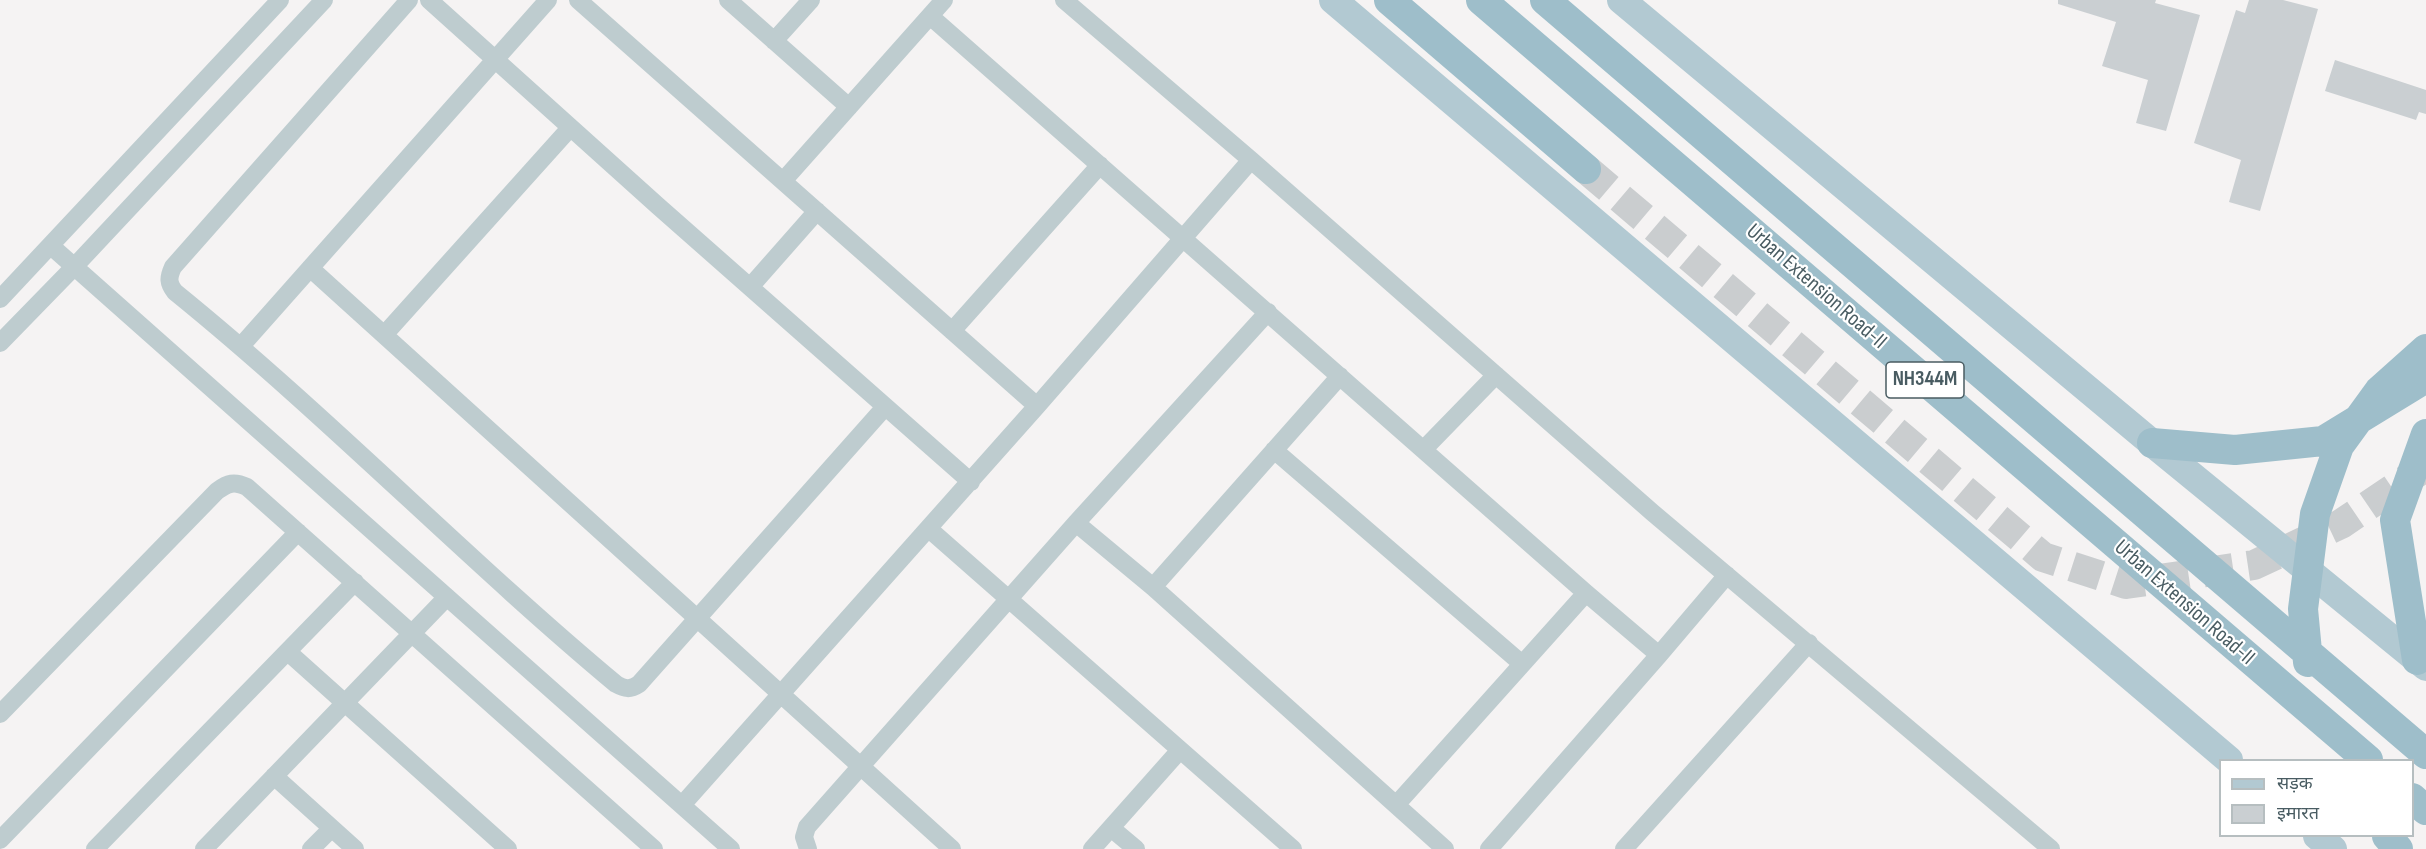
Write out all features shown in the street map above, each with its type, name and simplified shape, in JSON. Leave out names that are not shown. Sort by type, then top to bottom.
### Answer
[{"type":"highway","points":[[1389,0],[1586,169]]},
{"type":"highway","name":"Urban Extension Road-II","points":[[1481,0],[2367,759]]},
{"type":"highway","name":"Urban Extension Road-II","points":[[1545,0],[2426,754]]},
{"type":"highway","points":[[2334,759],[2311,686],[2303,609],[2315,514],[2339,446],[2379,391],[2426,349]]},
{"type":"highway","points":[[2152,443],[2235,450],[2323,441],[2426,378]]},
{"type":"highway","points":[[2421,664],[2395,520],[2426,434]]},
{"type":"highway","points":[[2414,800],[2426,810]]},
{"type":"highway","points":[[2388,837],[2398,849]]},
{"type":"main road","points":[[1333,0],[2228,759]]},
{"type":"main road","points":[[1622,0],[2152,443],[2421,664]]},
{"type":"main road","points":[[2318,837],[2333,849]]},
{"type":"street","points":[[0,299],[280,0]]},
{"type":"street","points":[[0,343],[324,0]]},
{"type":"street","points":[[409,0],[181,258],[168,276],[169,285],[242,346],[560,637],[616,684],[625,689],[632,689],[699,618],[885,407]]},
{"type":"street","points":[[429,0],[570,128],[971,482]]},
{"type":"street","points":[[242,346],[548,0]]},
{"type":"street","points":[[578,0],[1037,406]]},
{"type":"street","points":[[728,0],[849,107]]},
{"type":"street","points":[[774,41],[811,0]]},
{"type":"street","points":[[783,181],[944,0]]},
{"type":"street","points":[[1064,0],[1251,160],[1653,513],[2051,849]]},
{"type":"street","points":[[930,16],[1659,655]]},
{"type":"street","points":[[384,335],[570,128]]},
{"type":"street","points":[[682,805],[971,482],[1251,160]]},
{"type":"street","points":[[952,331],[1100,165]]},
{"type":"street","points":[[750,287],[817,211]]},
{"type":"street","points":[[51,246],[731,849]]},
{"type":"street","points":[[310,268],[952,849]]},
{"type":"street","points":[[808,849],[804,837],[807,827],[1076,523],[1268,312]]},
{"type":"street","points":[[1424,449],[1496,375]]},
{"type":"street","points":[[1153,587],[1340,376]]},
{"type":"street","points":[[1274,450],[1521,663]]},
{"type":"street","points":[[0,714],[226,484],[237,482],[247,487],[412,632],[654,849]]},
{"type":"street","points":[[1076,523],[1153,587],[1445,849]]},
{"type":"street","points":[[929,529],[1293,849]]},
{"type":"street","points":[[0,840],[298,532]]},
{"type":"street","points":[[1489,849],[1659,655],[1726,574]]},
{"type":"street","points":[[95,849],[355,582]]},
{"type":"street","points":[[1396,805],[1586,593]]},
{"type":"street","points":[[204,849],[447,597]]},
{"type":"street","points":[[1624,849],[1809,643]]},
{"type":"street","points":[[288,652],[508,849]]},
{"type":"street","points":[[1092,849],[1180,750]]},
{"type":"street","points":[[274,776],[355,849]]},
{"type":"street","points":[[311,849],[332,828]]},
{"type":"street","points":[[1111,828],[1136,849]]},
{"type":"building","points":[[2058,0],[2156,0],[2155,3],[2200,15],[2166,131],[2136,123],[2148,80],[2102,66],[2116,22],[2058,4]]},
{"type":"building","points":[[2249,0],[2283,0],[2318,9],[2260,211],[2229,202],[2241,160],[2194,143],[2236,10],[2245,13]]},
{"type":"building","points":[[2335,60],[2426,90],[2426,114],[2419,112],[2416,120],[2325,91]]},
{"type":"tunnel","points":[[1586,169],[2043,557],[2126,584],[2254,565],[2341,524],[2422,469]]}]
